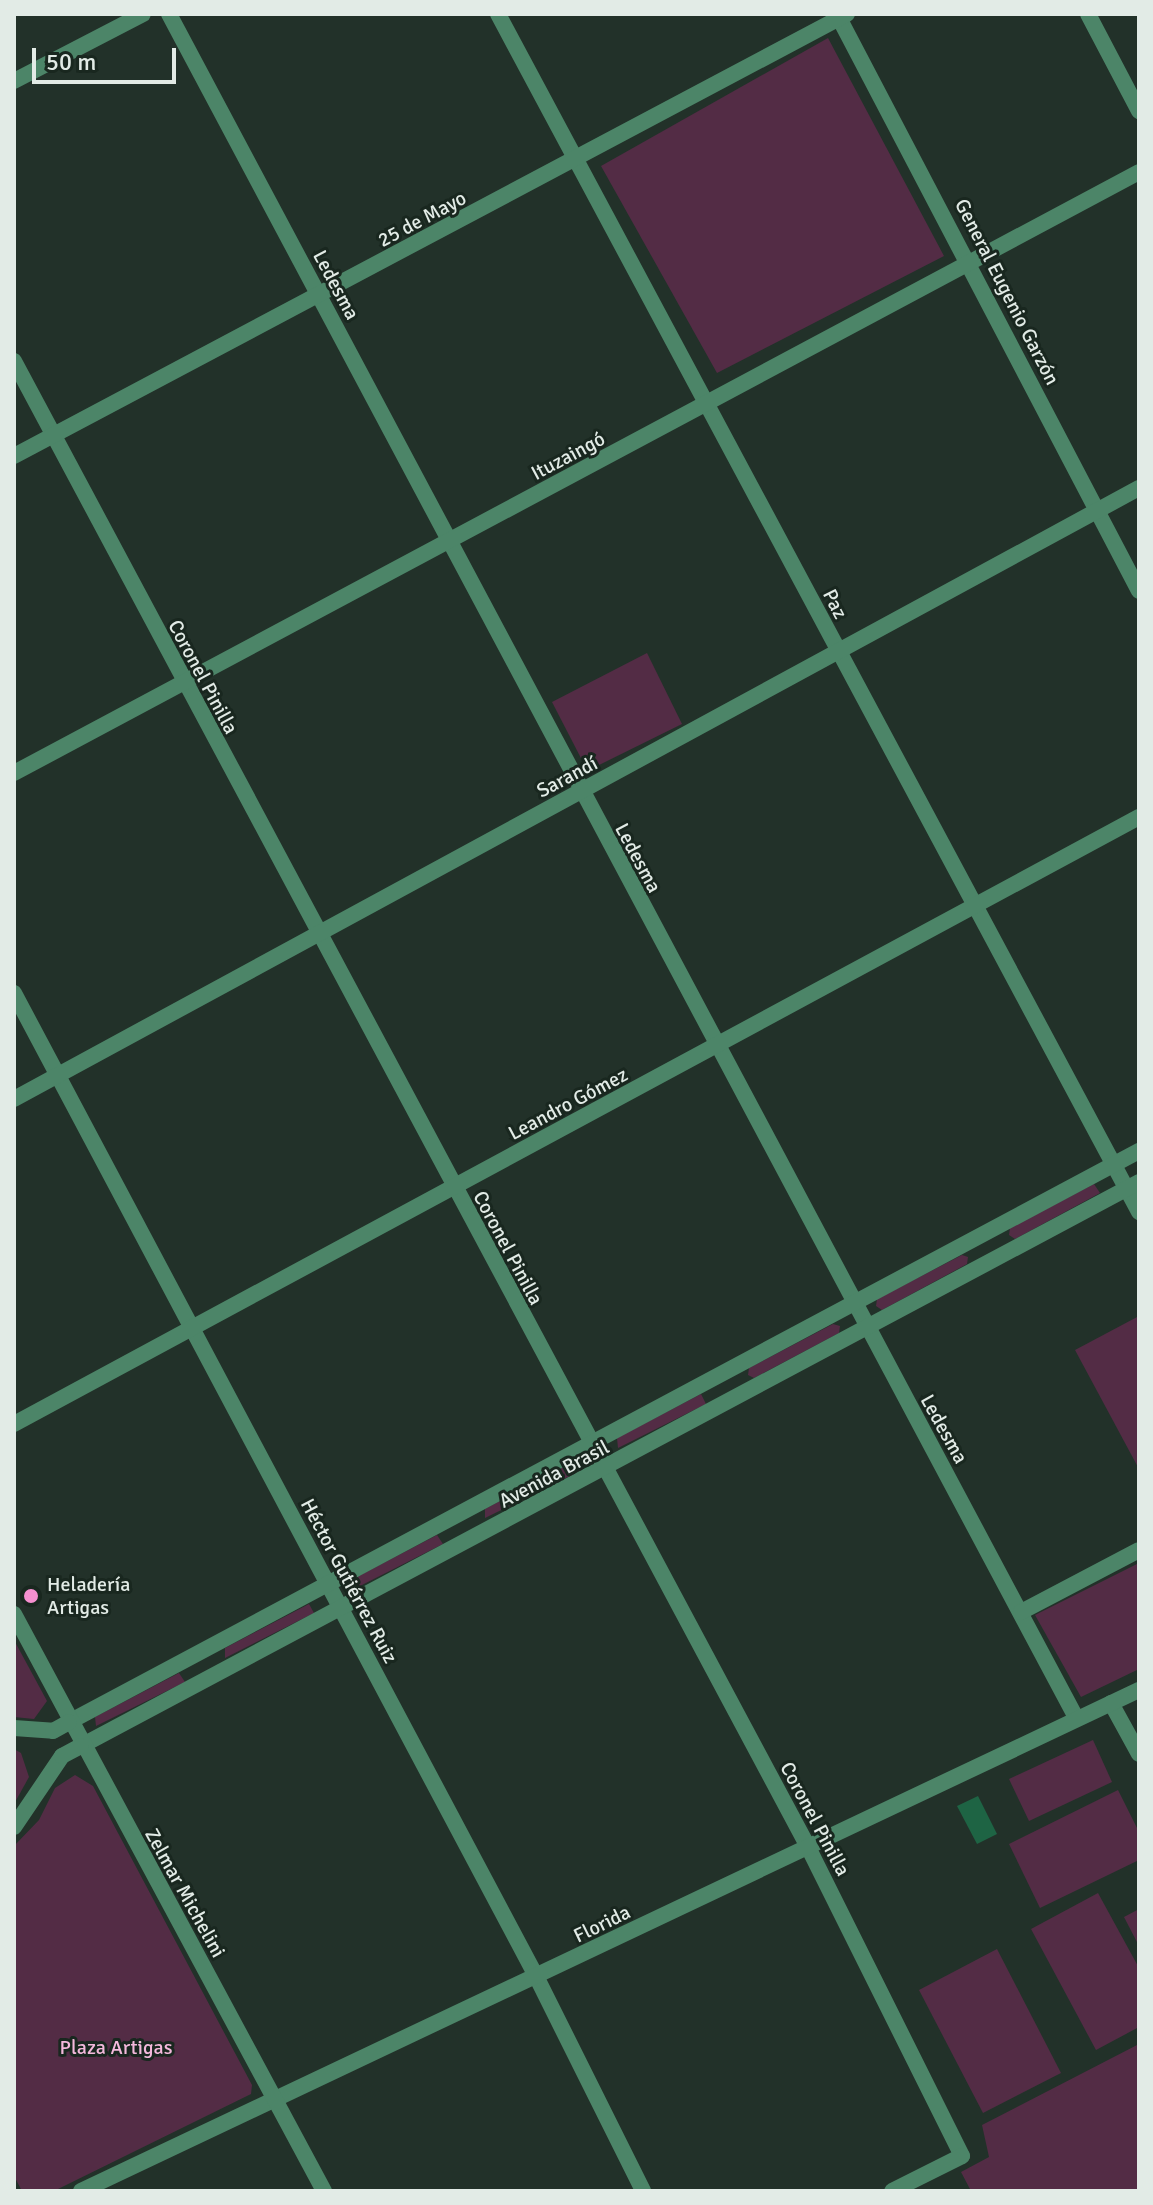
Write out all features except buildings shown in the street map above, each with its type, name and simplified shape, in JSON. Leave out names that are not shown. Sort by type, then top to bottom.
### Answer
[{"type":"street","points":[[14,81],[143,14]]},
{"type":"street","name":"Ledesma","points":[[169,14],[715,1048],[1076,1718]]},
{"type":"street","name":"Paz","points":[[498,14],[709,402],[973,907],[1113,1164],[1133,1186],[1139,1212]]},
{"type":"street","points":[[1088,14],[1139,111]]},
{"type":"street","name":"25 de Mayo","points":[[14,456],[319,297],[841,15]]},
{"type":"street","name":"General Eugenio Garzón","points":[[841,15],[1139,591]]},
{"type":"street","name":"Ituzaingó","points":[[14,773],[1139,172]]},
{"type":"street","name":"Coronel Pinilla","points":[[14,361],[317,934],[808,1847],[962,2156],[892,2191]]},
{"type":"street","name":"Sarandí","points":[[14,1099],[1139,488]]},
{"type":"street","name":"Leandro Gómez","points":[[14,1424],[1139,817]]},
{"type":"street","name":"Héctor Gutiérrez Ruiz","points":[[14,993],[537,1978],[643,2191]]},
{"type":"street","name":"Avenida Brasil","points":[[14,1728],[53,1731],[1139,1151]]},
{"type":"street","name":"Avenida Brasil","points":[[14,1827],[62,1756],[1133,1186]]},
{"type":"street","points":[[1021,1612],[1139,1550]]},
{"type":"street","name":"Zelmar Michelini","points":[[14,1614],[81,1746],[324,2191]]},
{"type":"street","name":"Florida","points":[[81,2191],[537,1978],[1139,1690]]},
{"type":"street","points":[[1111,1703],[1139,1754]]},
{"type":"green space","points":[[828,38],[944,256],[717,373],[601,166]]},
{"type":"green space","points":[[647,653],[682,724],[597,766],[584,764],[552,702]]},
{"type":"green space","points":[[1094,1184],[1100,1193],[1015,1239],[1009,1235],[1010,1228]]},
{"type":"green space","points":[[962,1255],[968,1257],[967,1264],[882,1310],[876,1306],[877,1299]]},
{"type":"green space","points":[[1139,1316],[1139,1469],[1075,1350]]},
{"type":"green space","points":[[833,1324],[840,1326],[839,1333],[754,1378],[748,1375],[749,1368]]},
{"type":"green space","points":[[701,1394],[706,1404],[618,1448],[617,1438]]},
{"type":"green space","points":[[568,1464],[574,1474],[485,1518],[485,1509]]},
{"type":"green space","points":[[437,1535],[443,1544],[354,1589],[353,1579]]},
{"type":"green space","points":[[1139,1563],[1139,1669],[1081,1697],[1035,1615]]},
{"type":"green space","points":[[309,1604],[314,1613],[225,1658],[225,1648]]},
{"type":"green space","points":[[14,1640],[47,1701],[34,1719],[14,1717]]},
{"type":"green space","points":[[179,1673],[185,1682],[96,1726],[95,1717]]},
{"type":"green space","points":[[1093,1740],[1112,1782],[1029,1821],[1009,1779]]},
{"type":"green space","points":[[14,1749],[21,1753],[29,1777],[14,1804]]},
{"type":"green space","name":"Plaza Artigas","points":[[75,1775],[93,1786],[252,2085],[251,2094],[54,2191],[22,2191],[14,2176],[14,1846],[39,1820],[55,1788]]},
{"type":"green space","points":[[1118,1790],[1139,1832],[1139,1860],[1040,1908],[1009,1844]]},
{"type":"green space","points":[[1098,1893],[1139,1968],[1139,2027],[1096,2050],[1031,1929]]},
{"type":"green space","points":[[1139,1909],[1139,1946],[1124,1917]]},
{"type":"green space","points":[[997,1949],[1061,2073],[983,2113],[919,1990]]},
{"type":"green space","points":[[1139,2044],[1139,2191],[971,2191],[961,2172],[989,2157],[982,2125]]},
{"type":"place","name":"Heladería Artigas","points":[[31,1596]]}]
